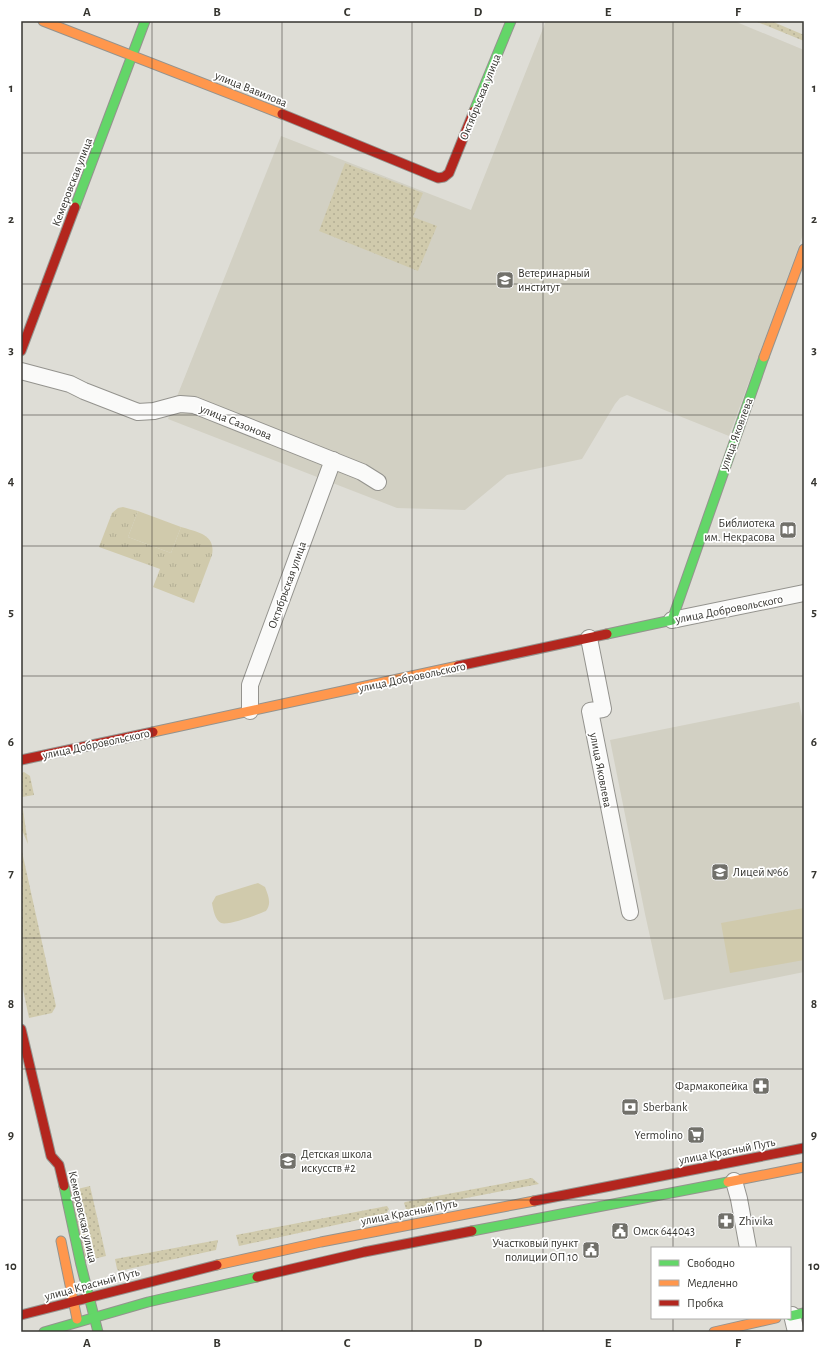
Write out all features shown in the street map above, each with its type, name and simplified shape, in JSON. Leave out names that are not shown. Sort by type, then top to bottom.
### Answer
[{"type":"main road","name":"улица Вавилова","points":[[43,21],[282,114],[438,178],[444,177],[449,173]]},
{"type":"main road","name":"Кемеровская улица","points":[[21,351],[145,21]]},
{"type":"main road","name":"Октябрьская улица","points":[[449,173],[511,21]]},
{"type":"main road","name":"улица Яковлева","points":[[672,620],[694,552],[770,337],[804,249]]},
{"type":"main road","name":"улица Добровольского","points":[[21,760],[672,620]]},
{"type":"main road","name":"Кемеровская улица","points":[[21,1029],[49,1160],[59,1165],[98,1332]]},
{"type":"main road","name":"улица Красный Путь","points":[[21,1314],[216,1265],[321,1242],[804,1148]]},
{"type":"main road","points":[[727,1163],[734,1181]]},
{"type":"main road","points":[[44,1332],[148,1302],[364,1252],[734,1181],[804,1166]]},
{"type":"main road","points":[[58,1232],[80,1332]]},
{"type":"main road","points":[[714,1332],[768,1319]]},
{"type":"street","name":"улица Сазонова","points":[[21,371],[70,384],[138,412],[154,411],[180,404],[194,405],[362,472],[378,482]]},
{"type":"street","name":"Октябрьская улица","points":[[250,711],[250,685],[332,460]]},
{"type":"street","name":"улица Добровольского","points":[[672,620],[804,593]]},
{"type":"street","name":"улица Яковлева","points":[[589,638],[603,709],[590,711],[630,912]]},
{"type":"street","points":[[734,1181],[739,1199],[748,1247]]},
{"type":"street","points":[[795,1315],[796,1332]]},
{"type":"shaded area","name":"Ветеринарный институт","points":[[546,21],[734,21],[804,50],[804,232],[729,436],[627,395],[620,398],[615,404],[582,459],[507,475],[465,510],[397,508],[168,419],[281,136],[471,210]]},
{"type":"shaded area","name":"Лицей №66","points":[[799,702],[804,726],[804,972],[664,1000],[610,740]]},
{"type":"green space","points":[[755,21],[771,21],[804,35],[804,41]]},
{"type":"green space","points":[[345,163],[423,193],[413,217],[437,226],[418,271],[319,231]]},
{"type":"green space","points":[[123,507],[138,511],[128,537],[171,553],[181,527],[204,535],[211,542],[212,555],[194,603],[153,587],[160,569],[99,547],[112,513],[118,508]]},
{"type":"green space","points":[[138,511],[181,527],[171,553],[128,537]]},
{"type":"green space","points":[[24,772],[30,776],[34,795],[22,797],[21,773]]},
{"type":"green space","points":[[22,803],[28,844],[21,828]]},
{"type":"green space","points":[[21,847],[56,1006],[52,1013],[29,1018],[21,980]]},
{"type":"green space","points":[[258,883],[265,887],[268,896],[269,905],[266,911],[230,923],[219,922],[212,903],[216,896]]},
{"type":"green space","points":[[804,908],[804,960],[730,973],[721,923]]},
{"type":"green space","points":[[532,1178],[539,1184],[410,1209],[406,1209],[404,1203],[405,1202]]},
{"type":"green space","points":[[90,1186],[106,1256],[85,1261],[69,1191]]},
{"type":"green space","points":[[387,1206],[389,1209],[386,1214],[239,1246],[236,1235]]},
{"type":"green space","points":[[218,1240],[216,1250],[119,1271],[117,1269],[115,1259]]},
{"type":"traffic: fast","points":[[75,207],[145,21]]},
{"type":"traffic: fast","points":[[474,111],[511,21]]},
{"type":"traffic: fast","points":[[607,634],[672,620],[764,357]]},
{"type":"traffic: fast","points":[[472,1231],[728,1182]]},
{"type":"traffic: fast","points":[[64,1186],[81,1265],[98,1332]]},
{"type":"traffic: fast","points":[[44,1332],[148,1302],[257,1277]]},
{"type":"traffic: fast","points":[[791,1316],[804,1313]]},
{"type":"traffic: slow","points":[[43,21],[282,114]]},
{"type":"traffic: slow","points":[[764,357],[804,249]]},
{"type":"traffic: slow","points":[[153,732],[458,666]]},
{"type":"traffic: slow","points":[[728,1182],[804,1167]]},
{"type":"traffic: slow","points":[[217,1265],[321,1242],[534,1201]]},
{"type":"traffic: slow","points":[[61,1241],[77,1319]]},
{"type":"traffic: slow","points":[[714,1332],[772,1319]]},
{"type":"traffic: jam","points":[[282,114],[438,178],[444,177],[449,173],[474,111]]},
{"type":"traffic: jam","points":[[21,351],[75,207]]},
{"type":"traffic: jam","points":[[458,666],[607,634]]},
{"type":"traffic: jam","points":[[21,760],[153,732]]},
{"type":"traffic: jam","points":[[21,1029],[51,1156],[59,1165],[64,1186]]},
{"type":"traffic: jam","points":[[534,1201],[804,1148]]},
{"type":"traffic: jam","points":[[257,1277],[364,1252],[472,1231]]},
{"type":"traffic: jam","points":[[21,1315],[217,1265]]},
{"type":"place","name":"Ветеринарный институт","points":[[505,280]]},
{"type":"place","name":"Библиотека им. Некрасова","points":[[788,530]]},
{"type":"place","name":"Лицей №66","points":[[720,872]]},
{"type":"place","name":"Фармакопейка","points":[[761,1086]]},
{"type":"place","name":"Sberbank","points":[[630,1107]]},
{"type":"place","name":"Yermolino","points":[[696,1135]]},
{"type":"place","name":"Детская школа искусств #2","points":[[288,1161]]},
{"type":"place","name":"Zhivika","points":[[726,1221]]},
{"type":"place","name":"Омск 644043","points":[[620,1231]]},
{"type":"place","name":"Участковый пункт полиции ОП 10","points":[[591,1250]]}]
